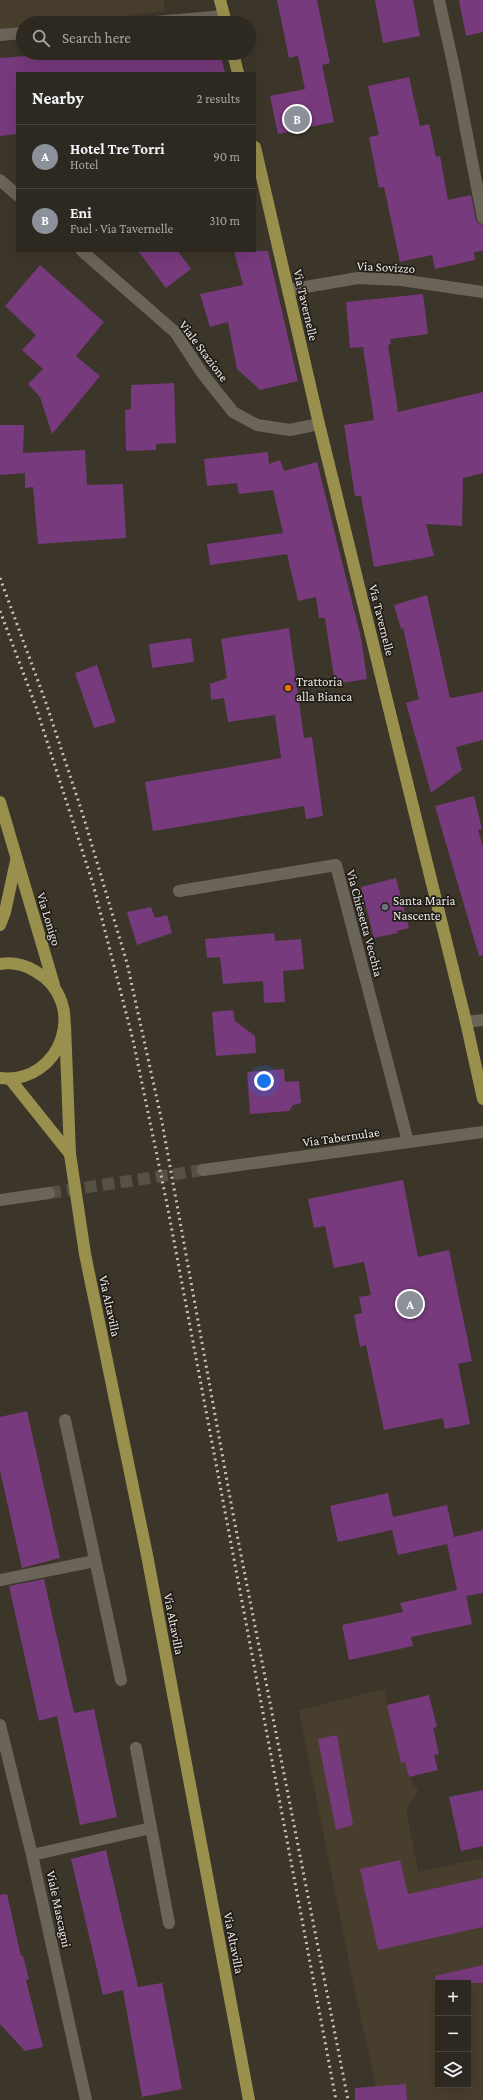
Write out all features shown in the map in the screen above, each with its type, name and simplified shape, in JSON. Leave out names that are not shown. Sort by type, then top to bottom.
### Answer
[{"type":"main road","points":[[221,1],[224,16]]},
{"type":"main road","points":[[235,60],[238,72]]},
{"type":"main road","name":"Via Tavernelle","points":[[256,151],[319,424],[466,1022],[483,1099]]},
{"type":"main road","name":"Via Lonigo","points":[[0,802],[54,986]]},
{"type":"main road","name":"Via Lonigo","points":[[0,926],[5,912],[16,859]]},
{"type":"main road","points":[[0,964],[17,964],[31,968],[44,975],[54,986],[61,998],[65,1011],[65,1025],[61,1044],[50,1060],[34,1072],[5,1078],[70,1154]]},
{"type":"main road","name":"Via Altavilla","points":[[65,1025],[70,1154],[85,1254],[147,1555],[249,2100]]},
{"type":"street","points":[[439,0],[454,68],[483,218]]},
{"type":"street","points":[[0,35],[16,34]]},
{"type":"street","points":[[0,180],[16,194]]},
{"type":"street","name":"Viale Stazione","points":[[83,252],[175,332],[202,373],[233,412],[257,425],[290,430],[319,424]]},
{"type":"street","name":"Via Sovizzo","points":[[288,290],[358,278],[400,280],[483,292]]},
{"type":"street","name":"Via Chiesetta Vecchia","points":[[179,892],[336,865],[408,1142]]},
{"type":"street","points":[[466,1022],[483,1020]]},
{"type":"street","name":"Via Tabernulae","points":[[203,1170],[483,1132]]},
{"type":"street","points":[[0,1200],[49,1193]]},
{"type":"street","points":[[65,1420],[120,1680]]},
{"type":"street","points":[[1,1576],[95,1560]]},
{"type":"street","name":"Viale Mascagni","points":[[0,1725],[32,1855],[86,2100]]},
{"type":"street","points":[[136,1748],[169,1923]]},
{"type":"street","points":[[32,1855],[151,1828]]},
{"type":"shaded area","points":[[0,0],[164,0],[165,11],[126,16],[16,16],[16,30],[0,32]]},
{"type":"shaded area","points":[[384,1689],[401,1763],[405,1762],[409,1777],[418,1791],[406,1809],[418,1872],[483,1858],[483,2100],[379,2100],[352,1977],[299,1710]]},
{"type":"building","points":[[277,0],[317,0],[330,63],[322,65],[334,122],[278,134],[270,96],[305,89],[298,56],[289,58]]},
{"type":"building","points":[[375,0],[413,0],[420,36],[383,43]]},
{"type":"building","points":[[459,0],[483,0],[483,32],[466,36]]},
{"type":"building","points":[[16,57],[16,60],[222,60],[225,72],[16,72],[16,134],[0,136],[0,58]]},
{"type":"building","points":[[409,77],[420,126],[429,124],[436,157],[440,156],[448,200],[471,195],[476,220],[478,223],[483,225],[483,251],[474,252],[475,260],[435,269],[432,255],[400,262],[384,187],[379,188],[369,137],[379,135],[368,86]]},
{"type":"building","points":[[268,251],[298,381],[260,390],[237,369],[228,322],[210,327],[200,294],[243,285],[234,252]]},
{"type":"building","points":[[139,252],[179,252],[191,269],[166,288]]},
{"type":"building","points":[[40,265],[104,322],[76,356],[100,376],[52,434],[40,397],[28,384],[43,369],[22,350],[36,335],[5,306]]},
{"type":"building","points":[[423,294],[428,334],[390,339],[391,344],[388,345],[398,412],[483,392],[483,473],[463,478],[462,526],[426,524],[434,556],[374,567],[361,496],[355,496],[344,425],[374,420],[363,347],[350,348],[346,302]]},
{"type":"building","points":[[174,383],[176,443],[156,444],[156,450],[126,451],[125,410],[131,409],[131,385]]},
{"type":"building","points":[[0,425],[24,425],[23,453],[85,450],[87,485],[123,484],[126,538],[38,544],[33,487],[25,488],[25,473],[0,475]]},
{"type":"building","points":[[268,452],[269,464],[280,460],[284,471],[317,462],[361,638],[367,679],[335,684],[325,618],[319,618],[316,597],[298,601],[287,554],[210,565],[207,544],[283,533],[273,490],[239,494],[237,483],[207,486],[204,459]]},
{"type":"building","points":[[427,595],[450,698],[483,692],[483,740],[456,747],[462,770],[431,793],[406,703],[419,699],[403,628],[401,629],[394,605]]},
{"type":"building","points":[[289,628],[304,738],[312,737],[323,816],[306,819],[304,806],[153,831],[145,782],[281,758],[275,715],[228,722],[224,698],[211,700],[210,684],[227,678],[221,639]]},
{"type":"building","points":[[191,638],[194,662],[152,668],[149,644]]},
{"type":"building","points":[[97,665],[116,722],[94,728],[75,673]]},
{"type":"building","points":[[474,796],[482,829],[478,830],[483,847],[483,955],[479,956],[435,806]]},
{"type":"building","name":"Santa Maria Nascente","points":[[396,878],[409,928],[397,931],[398,933],[374,938],[361,887]]},
{"type":"building","points":[[151,907],[155,918],[167,915],[172,933],[137,945],[127,912]]},
{"type":"building","points":[[274,933],[275,941],[301,939],[304,969],[283,971],[285,1002],[264,1003],[263,981],[223,984],[220,957],[207,958],[205,939]]},
{"type":"building","points":[[233,1010],[235,1021],[255,1036],[256,1053],[216,1056],[212,1012]]},
{"type":"building","points":[[284,1069],[285,1082],[299,1081],[301,1103],[293,1105],[289,1111],[250,1114],[247,1072]]},
{"type":"building","points":[[403,1180],[418,1257],[449,1250],[472,1361],[458,1364],[470,1424],[445,1429],[443,1418],[384,1430],[366,1345],[360,1347],[354,1315],[362,1313],[359,1297],[371,1295],[364,1262],[334,1268],[325,1226],[314,1228],[308,1199]]},
{"type":"building","points":[[27,1411],[60,1558],[22,1568],[0,1471],[0,1417]]},
{"type":"building","points":[[388,1493],[393,1517],[447,1505],[454,1537],[483,1530],[483,1593],[466,1596],[472,1624],[411,1637],[413,1646],[349,1660],[342,1625],[403,1612],[400,1603],[457,1590],[447,1544],[398,1555],[392,1530],[338,1542],[330,1506]]},
{"type":"building","points":[[44,1579],[74,1713],[94,1709],[117,1817],[80,1825],[57,1716],[39,1721],[9,1586]]},
{"type":"building","points":[[429,1695],[437,1727],[433,1728],[439,1754],[434,1755],[438,1770],[409,1777],[405,1762],[401,1763],[387,1705]]},
{"type":"building","points":[[337,1735],[353,1825],[336,1830],[318,1739]]},
{"type":"building","points":[[483,1790],[483,1846],[461,1851],[449,1797]]},
{"type":"building","points":[[106,1850],[138,1987],[162,1983],[182,2089],[142,2097],[123,1990],[103,1995],[71,1859]]},
{"type":"building","points":[[400,1860],[408,1894],[483,1878],[483,1927],[378,1950],[360,1869]]},
{"type":"building","points":[[7,1894],[21,1956],[23,1956],[29,1979],[26,1980],[43,2047],[25,2051],[0,2024],[0,1895]]},
{"type":"building","points":[[483,1965],[483,1983],[471,1983],[471,1980],[436,1980],[435,1976]]},
{"type":"building","points":[[406,2084],[407,2100],[355,2100],[355,2088]]},
{"type":"tunnel","points":[[49,1193],[203,1170]]},
{"type":"railway","points":[[0,578],[45,700],[83,815],[127,963],[162,1122],[233,1514],[348,2100]]},
{"type":"railway","points":[[0,611],[35,704],[93,884],[133,1040],[167,1204],[336,2100]]},
{"type":"place","name":"Eni","points":[[297,119]]},
{"type":"place","name":"Trattoria alla Bianca","points":[[288,688]]},
{"type":"place","name":"Santa Maria Nascente","points":[[385,907]]},
{"type":"place","name":"Hotel Tre Torri","points":[[410,1304]]}]
